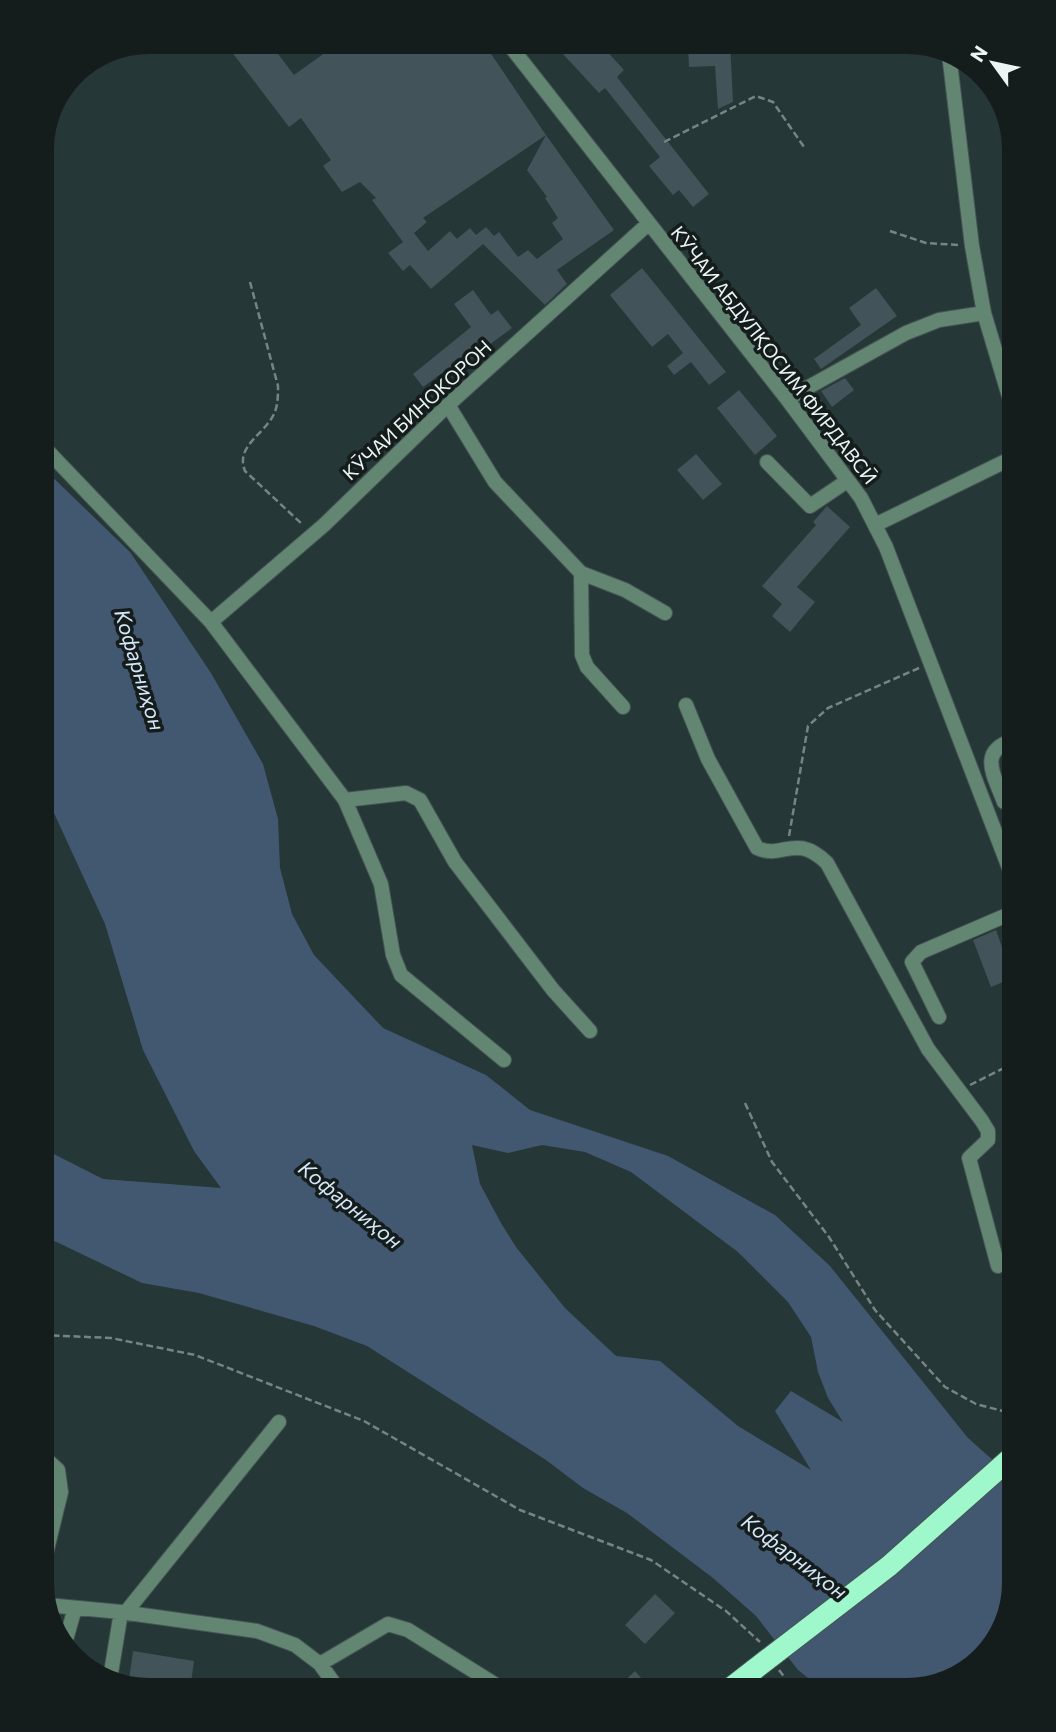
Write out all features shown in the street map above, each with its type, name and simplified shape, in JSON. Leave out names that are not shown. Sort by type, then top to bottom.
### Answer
[{"type":"highway","points":[[743,1678],[889,1566],[1002,1466]]},
{"type":"street","name":"КӮЧАИ АБДУЛҚОСИМ ФИРДАВСӢ","points":[[516,54],[788,400],[847,481],[875,525],[1002,850]]},
{"type":"street","points":[[951,65],[972,246],[984,313],[1002,373]]},
{"type":"street","name":"КӮЧАИ БИНОКОРОН","points":[[211,622],[313,534],[448,405],[648,224]]},
{"type":"street","points":[[788,400],[906,333],[939,320],[984,313]]},
{"type":"street","points":[[448,405],[495,482],[581,573],[613,584],[665,613]]},
{"type":"street","points":[[54,458],[211,622],[345,800],[381,884],[393,955],[401,975],[504,1060]]},
{"type":"street","points":[[767,462],[810,506],[847,481]]},
{"type":"street","points":[[875,525],[1002,463]]},
{"type":"street","points":[[581,573],[582,655],[587,667],[623,707]]},
{"type":"street","points":[[686,705],[708,759],[757,848],[765,851],[787,846],[804,847],[816,852],[827,863],[928,1049],[961,1089],[988,1130],[988,1140],[970,1158],[998,1266]]},
{"type":"street","points":[[1002,743],[991,756],[990,763],[1002,796]]},
{"type":"street","points":[[345,800],[397,793],[420,800],[454,862],[546,980],[590,1031]]},
{"type":"street","points":[[939,1017],[912,962],[921,952],[1002,917]]},
{"type":"street","points":[[112,1670],[123,1612],[279,1422]]},
{"type":"street","points":[[54,1466],[58,1470],[61,1492],[54,1521]]},
{"type":"street","points":[[57,1606],[123,1612],[257,1631],[295,1645],[320,1664],[330,1678]]},
{"type":"street","points":[[68,1632],[75,1608]]},
{"type":"street","points":[[320,1664],[388,1624],[408,1630],[485,1678]]},
{"type":"path","points":[[664,142],[756,96],[773,102],[804,147]]},
{"type":"path","points":[[890,231],[926,243],[972,246]]},
{"type":"path","points":[[250,282],[278,386],[278,399],[275,414],[243,452],[242,461],[245,471],[313,534]]},
{"type":"path","points":[[787,846],[808,726],[828,708],[929,664]]},
{"type":"path","points":[[961,1089],[1002,1069]]},
{"type":"path","points":[[746,1103],[772,1162],[829,1237],[875,1310],[945,1387],[976,1404],[1002,1411]]},
{"type":"path","points":[[54,1336],[111,1338],[195,1355],[364,1421],[520,1510],[651,1560],[726,1611],[764,1649]]},
{"type":"path","points":[[778,1668],[785,1678]]},
{"type":"water","name":"Кофарниҳон","points":[[54,479],[130,552],[211,673],[263,764],[278,819],[280,868],[292,914],[314,955],[383,1028],[486,1075],[530,1110],[668,1156],[775,1215],[830,1266],[968,1438],[1002,1468],[1001,1595],[995,1619],[978,1645],[960,1662],[932,1675],[907,1678],[808,1678],[798,1670],[756,1616],[713,1578],[627,1513],[583,1488],[546,1460],[367,1346],[314,1326],[199,1293],[142,1283],[54,1241],[54,1154],[103,1179],[221,1188],[194,1151],[143,1050],[105,924],[54,813]],"holes":[[[472,1145],[508,1153],[542,1145],[585,1152],[631,1172],[738,1252],[788,1302],[811,1337],[818,1372],[828,1398],[843,1422],[791,1391],[775,1411],[811,1470],[738,1426],[660,1361],[616,1356],[565,1308],[516,1247],[501,1223],[480,1184]]]},
{"type":"building","points":[[233,54],[278,54],[294,75],[323,54],[491,54],[614,230],[557,270],[567,284],[545,305],[483,244],[431,289],[410,265],[403,271],[388,253],[403,242],[372,200],[376,198],[360,182],[342,192],[323,166],[331,160],[301,118],[289,127]],"holes":[[[546,135],[527,170],[547,197],[545,198],[558,218],[552,223],[563,239],[537,259],[528,250],[518,257],[499,232],[494,236],[486,227],[476,235],[470,228],[457,239],[450,231],[428,251],[414,233],[427,222],[423,218]]]},
{"type":"building","points":[[563,54],[610,54],[624,70],[617,77],[709,194],[693,207],[679,190],[673,195],[649,166],[660,157],[605,88],[599,93]]},
{"type":"building","points":[[688,54],[731,54],[733,102],[718,109],[715,66],[689,67]]},
{"type":"building","points":[[642,268],[726,372],[709,385],[691,362],[674,375],[667,366],[683,353],[668,334],[652,347],[610,295]]},
{"type":"building","points":[[876,288],[897,316],[821,369],[814,359],[861,325],[849,308]]},
{"type":"building","points":[[473,290],[491,315],[498,310],[512,328],[449,375],[445,371],[423,387],[413,374],[471,327],[454,304]]},
{"type":"building","points":[[845,378],[854,390],[832,407],[821,391]]},
{"type":"building","points":[[739,390],[777,436],[755,455],[717,408]]},
{"type":"building","points":[[696,454],[722,484],[703,500],[677,470]]},
{"type":"building","points":[[827,506],[850,527],[797,587],[815,602],[790,632],[772,616],[782,604],[762,586],[816,525],[813,522]]},
{"type":"building","points":[[996,930],[1002,947],[1002,982],[991,987],[973,940]]},
{"type":"building","points":[[655,1594],[675,1613],[645,1644],[625,1625]]},
{"type":"building","points":[[133,1651],[194,1661],[192,1678],[130,1676]]},
{"type":"building","points":[[635,1671],[641,1678],[628,1678]]}]
